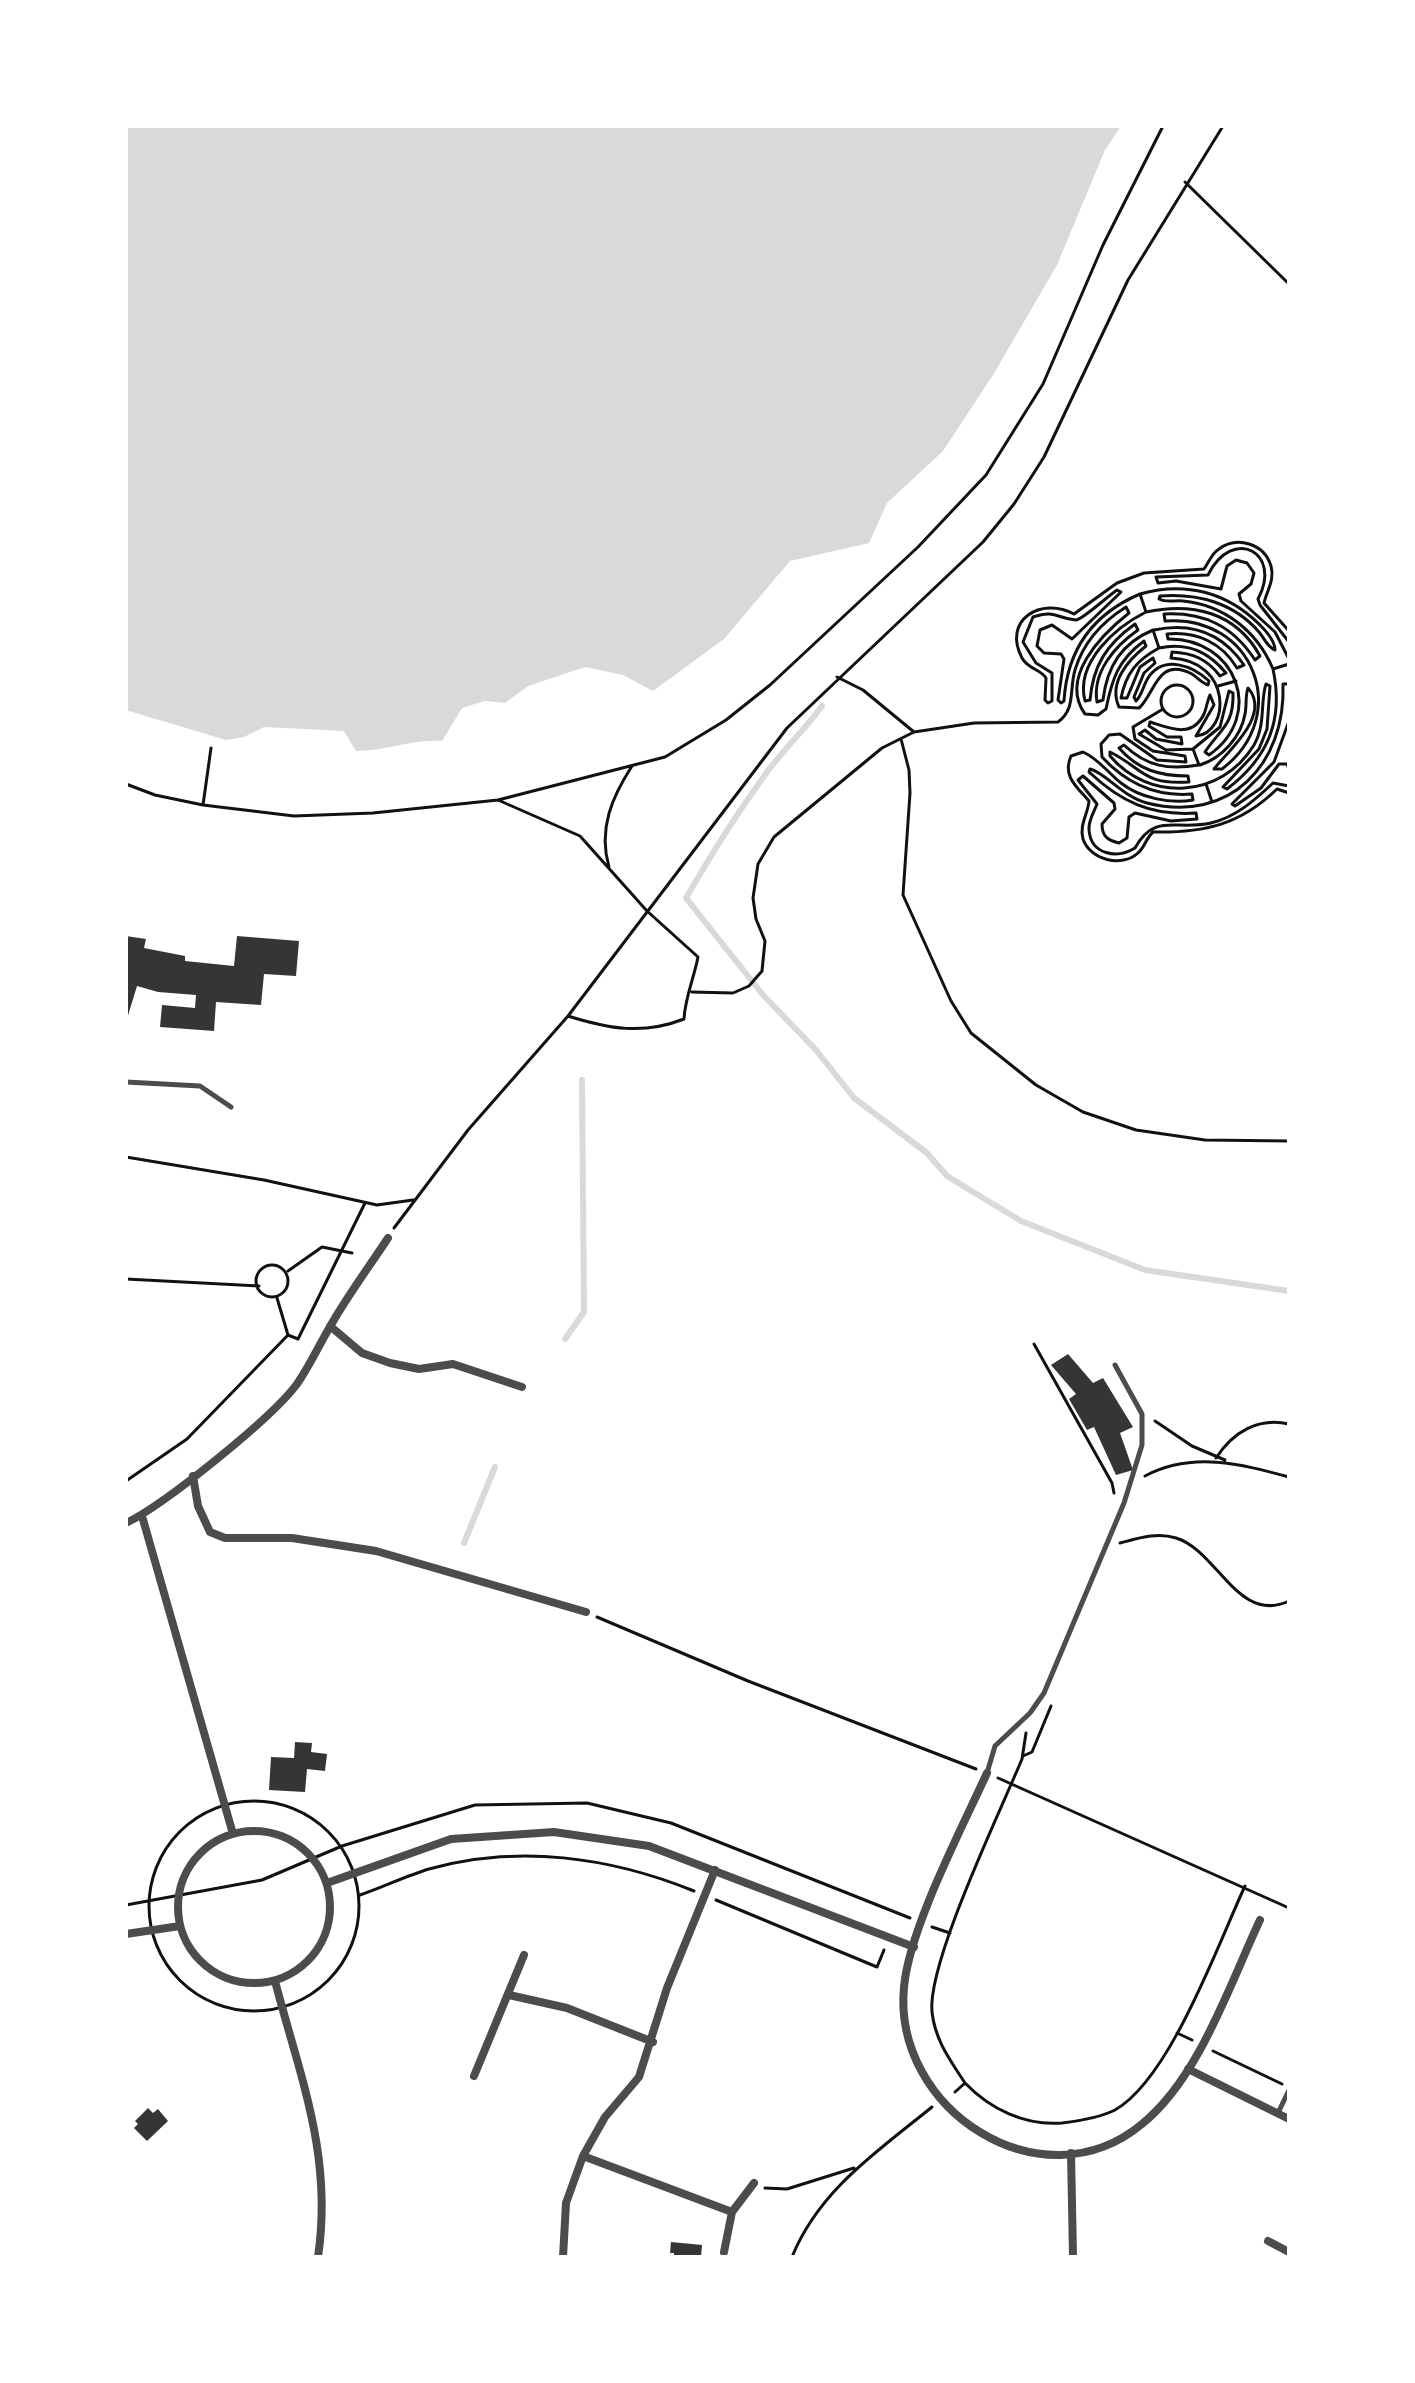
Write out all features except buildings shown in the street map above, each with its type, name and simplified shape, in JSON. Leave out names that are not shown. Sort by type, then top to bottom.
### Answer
[{"type":"street","points":[[126,1523],[142,1516],[280,1403],[318,1351],[330,1326],[388,1238]]},
{"type":"street","points":[[330,1326],[362,1353],[390,1363],[419,1369],[453,1364],[522,1387]]},
{"type":"street","points":[[193,1476],[198,1506],[210,1532],[225,1538],[292,1538],[376,1551],[586,1612]]},
{"type":"street","points":[[142,1516],[233,1834]]},
{"type":"street","points":[[987,1773],[923,1923],[904,1986],[905,2026],[928,2085],[953,2114],[986,2136],[1031,2151],[1071,2153],[1102,2145],[1139,2127],[1167,2100],[1188,2069],[1260,1920]]},
{"type":"street","points":[[255,1831],[277,1834],[297,1844],[313,1858],[327,1883],[329,1924],[322,1943],[302,1966],[275,1981],[245,1983],[216,1974],[194,1953],[180,1926],[178,1897],[183,1879],[197,1857],[217,1840],[233,1834],[255,1831]]},
{"type":"street","points":[[327,1883],[451,1839],[554,1832],[649,1846],[914,1947]]},
{"type":"street","points":[[563,2257],[566,2203],[583,2156],[605,2117],[639,2077],[653,2042],[667,1988],[715,1870]]},
{"type":"street","points":[[126,1934],[180,1926]]},
{"type":"street","points":[[474,2076],[524,1955]]},
{"type":"street","points":[[275,1981],[307,2087],[320,2151],[323,2216],[318,2257]]},
{"type":"street","points":[[509,1995],[567,2008],[653,2042]]},
{"type":"street","points":[[1188,2069],[1289,2119]]},
{"type":"street","points":[[1071,2153],[1073,2257]]},
{"type":"street","points":[[583,2156],[732,2212]]},
{"type":"street","points":[[724,2252],[732,2212],[754,2183]]},
{"type":"street","points":[[1268,2241],[1289,2252]]},
{"type":"lane","points":[[126,1082],[200,1086],[231,1107]]},
{"type":"lane","points":[[987,1773],[995,1746],[1030,1713],[1047,1687],[1130,1484],[1142,1445],[1142,1414],[1115,1365]]},
{"type":"lane","points":[[1278,2114],[1289,2089]]},
{"type":"path","points":[[126,784],[155,795],[203,805],[294,816],[498,800],[665,757],[726,720],[770,685],[918,547],[986,475],[1043,384],[1103,245],[1163,126]]},
{"type":"path","points":[[388,1238],[413,1200],[568,1016],[787,728],[837,677],[983,542],[1014,504],[1044,457],[1128,280],[1185,182],[1223,126]]},
{"type":"path","points":[[1185,182],[1289,284]]},
{"type":"path","points":[[692,992],[733,993],[749,986],[762,971],[765,941],[756,919],[753,898],[758,864],[774,837],[882,748],[914,732],[974,723],[1058,722],[1071,707],[1075,670],[1091,637],[1126,607],[1129,613],[1104,633],[1088,654],[1077,693],[1077,703],[1085,714],[1098,715],[1106,709],[1118,666],[1128,652],[1144,641],[1146,646],[1124,668],[1116,686],[1119,707],[1139,708],[1154,681],[1165,673],[1178,670],[1208,685],[1209,681],[1197,670],[1179,664],[1164,666],[1150,675],[1136,701],[1137,684],[1155,663],[1153,658],[1140,667],[1125,701],[1121,698],[1130,671],[1140,658],[1159,648],[1182,646],[1214,659],[1226,673],[1224,676],[1198,656],[1186,652],[1172,652],[1170,655],[1196,662],[1210,673],[1218,686],[1220,707],[1216,721],[1199,738],[1196,732],[1205,726],[1214,705],[1210,695],[1198,723],[1186,730],[1174,731],[1150,722],[1149,726],[1157,732],[1181,737],[1182,744],[1156,739],[1145,730],[1139,734],[1166,750],[1193,749],[1220,727],[1229,691],[1233,693],[1234,710],[1225,730],[1205,752],[1209,755],[1219,748],[1231,733],[1239,710],[1236,681],[1217,653],[1200,643],[1166,636],[1182,632],[1203,637],[1242,668],[1244,665],[1225,643],[1206,631],[1183,626],[1153,630],[1136,637],[1114,660],[1105,681],[1103,700],[1097,702],[1098,681],[1109,657],[1138,626],[1135,624],[1116,638],[1095,668],[1090,700],[1085,701],[1087,672],[1101,646],[1120,625],[1146,612],[1181,607],[1208,611],[1242,632],[1260,656],[1255,660],[1236,636],[1216,622],[1193,614],[1164,614],[1165,621],[1192,621],[1225,635],[1245,656],[1256,679],[1256,722],[1242,751],[1222,769],[1214,769],[1237,747],[1247,730],[1253,709],[1251,690],[1248,688],[1245,717],[1237,736],[1220,754],[1199,765],[1172,769],[1145,762],[1121,744],[1119,748],[1138,765],[1157,774],[1191,778],[1189,782],[1177,783],[1148,777],[1114,753],[1110,756],[1132,777],[1151,785],[1173,789],[1206,784],[1225,774],[1254,744],[1262,724],[1266,684],[1270,686],[1271,704],[1259,749],[1223,787],[1227,789],[1245,775],[1262,756],[1272,737],[1277,709],[1273,669],[1254,636],[1236,620],[1210,606],[1159,599],[1160,596],[1181,594],[1212,600],[1240,614],[1271,650],[1275,650],[1277,647],[1264,629],[1243,609],[1213,593],[1180,587],[1140,594],[1105,614],[1084,635],[1074,654],[1061,703],[1059,681],[1064,659],[1061,654],[1044,653],[1037,646],[1040,630],[1052,625],[1072,639],[1121,592],[1117,590],[1100,601],[1081,619],[1047,612],[1033,617],[1023,642],[1036,663],[1052,673],[1052,701],[1045,700],[1046,678],[1026,664],[1018,647],[1016,636],[1027,616],[1046,606],[1079,612],[1117,583],[1144,573],[1204,569],[1215,551],[1228,543],[1253,545],[1265,554],[1271,567],[1272,582],[1264,603],[1289,631]]},
{"type":"path","points":[[1273,669],[1289,662],[1275,632],[1241,601],[1239,594],[1251,584],[1254,573],[1247,563],[1236,560],[1227,566],[1221,589],[1184,582],[1158,583],[1156,577],[1208,575],[1218,556],[1230,549],[1244,549],[1256,554],[1266,572],[1265,585],[1258,599],[1260,605],[1289,642]]},
{"type":"path","points":[[1140,594],[1146,612]]},
{"type":"path","points":[[1153,630],[1159,648]]},
{"type":"path","points":[[837,677],[863,690],[914,732]]},
{"type":"path","points":[[1218,686],[1236,681]]},
{"type":"path","points":[[1289,684],[1283,684],[1284,711],[1278,737],[1267,760],[1233,793],[1212,802],[1183,807],[1145,803],[1119,791],[1090,769],[1089,772],[1114,795],[1135,806],[1169,815],[1196,813],[1197,819],[1171,821],[1135,813],[1129,817],[1127,838],[1119,843],[1109,841],[1102,833],[1102,824],[1115,809],[1114,803],[1083,776],[1078,780],[1097,804],[1088,826],[1091,840],[1101,851],[1114,855],[1126,854],[1135,848],[1145,830],[1153,825],[1171,827],[1210,823],[1249,805],[1273,783],[1289,786]]},
{"type":"path","points":[[1171,686],[1182,686],[1190,692],[1192,707],[1185,715],[1171,715],[1163,709],[1163,693],[1171,686]]},
{"type":"path","points":[[1163,709],[1133,727],[1135,739],[1153,751],[1185,756],[1186,762],[1157,760],[1120,734],[1109,735],[1101,744],[1102,757],[1118,774],[1149,791],[1192,794],[1193,800],[1179,802],[1146,796],[1123,785],[1093,756],[1083,752],[1071,756],[1066,766],[1069,778],[1089,801],[1082,822],[1083,838],[1088,849],[1103,859],[1123,861],[1139,853],[1153,832],[1192,833],[1214,829],[1237,820],[1277,789],[1289,793]]},
{"type":"path","points":[[1289,721],[1274,762],[1232,804],[1235,806],[1261,788],[1279,764],[1287,764],[1289,769]]},
{"type":"path","points":[[901,739],[909,770],[910,793],[903,895],[951,1001],[971,1033],[1036,1085],[1083,1112],[1136,1130],[1205,1140],[1289,1141]]},
{"type":"path","points":[[203,805],[211,748]]},
{"type":"path","points":[[1193,749],[1199,765]]},
{"type":"path","points":[[609,868],[604,843],[605,826],[616,793],[632,766]]},
{"type":"path","points":[[1206,784],[1212,802]]},
{"type":"path","points":[[498,800],[580,836],[647,911],[698,957],[692,992],[685,1003],[684,1019],[658,1030],[610,1030],[568,1016]]},
{"type":"path","points":[[126,1157],[264,1180],[365,1203],[413,1200]]},
{"type":"path","points":[[288,1335],[298,1339],[340,1248],[365,1203]]},
{"type":"path","points":[[277,1298],[263,1294],[254,1278],[263,1265],[288,1271],[322,1247],[340,1248],[352,1253]]},
{"type":"path","points":[[277,1298],[287,1288],[288,1271]]},
{"type":"path","points":[[126,1279],[153,1277],[259,1286]]},
{"type":"path","points":[[277,1298],[288,1335]]},
{"type":"path","points":[[126,1481],[187,1439],[288,1335]]},
{"type":"path","points":[[1034,1344],[1112,1483],[1115,1504]]},
{"type":"path","points":[[1142,1414],[1216,1458],[1289,1477]]},
{"type":"path","points":[[1216,1458],[1243,1429],[1272,1422],[1289,1424]]},
{"type":"path","points":[[1130,1484],[1154,1471],[1181,1464],[1229,1461]]},
{"type":"path","points":[[1105,1547],[1151,1535],[1176,1538],[1199,1549],[1229,1587],[1248,1600],[1266,1605],[1289,1601]]},
{"type":"path","points":[[586,1612],[748,1681],[987,1773],[1289,1908]]},
{"type":"path","points":[[1023,1756],[1032,1752],[1057,1691],[1047,1687]]},
{"type":"path","points":[[1012,1784],[1023,1756],[1030,1713]]},
{"type":"path","points":[[246,1800],[291,1807],[311,1817],[342,1846],[356,1872],[360,1896],[356,1936],[337,1971],[307,1998],[283,2009],[246,2011],[205,1999],[172,1972],[151,1931],[149,1901],[156,1866],[176,1834],[206,1811],[227,1806],[246,1800]]},
{"type":"path","points":[[126,1905],[262,1880],[342,1846],[475,1805],[587,1803],[671,1823],[950,1933]]},
{"type":"path","points":[[360,1896],[430,1869],[485,1859],[533,1855],[622,1866],[705,1896],[877,1967],[898,1913]]},
{"type":"path","points":[[965,2083],[983,2102],[1016,2117],[1046,2124],[1080,2121],[1115,2110],[1146,2084],[1177,2033],[1245,1886]]},
{"type":"path","points":[[1177,2033],[1289,2089]]},
{"type":"path","points":[[754,2183],[765,2188],[787,2189],[858,2167]]},
{"type":"shaded area","points":[[126,126],[1121,126],[1105,150],[1057,265],[993,375],[943,451],[887,503],[869,543],[790,561],[724,639],[653,691],[623,675],[585,667],[528,686],[505,703],[485,701],[462,708],[442,741],[356,751],[344,731],[264,727],[244,737],[226,740],[126,710]]},
{"type":"waterway","points":[[822,706],[776,760],[726,832],[686,898],[763,995],[816,1050],[854,1098],[927,1153],[947,1176],[1021,1221],[1145,1270],[1289,1291]]},
{"type":"waterway","points":[[565,1339],[584,1312],[582,1080]]},
{"type":"waterway","points":[[464,1543],[495,1467]]}]
